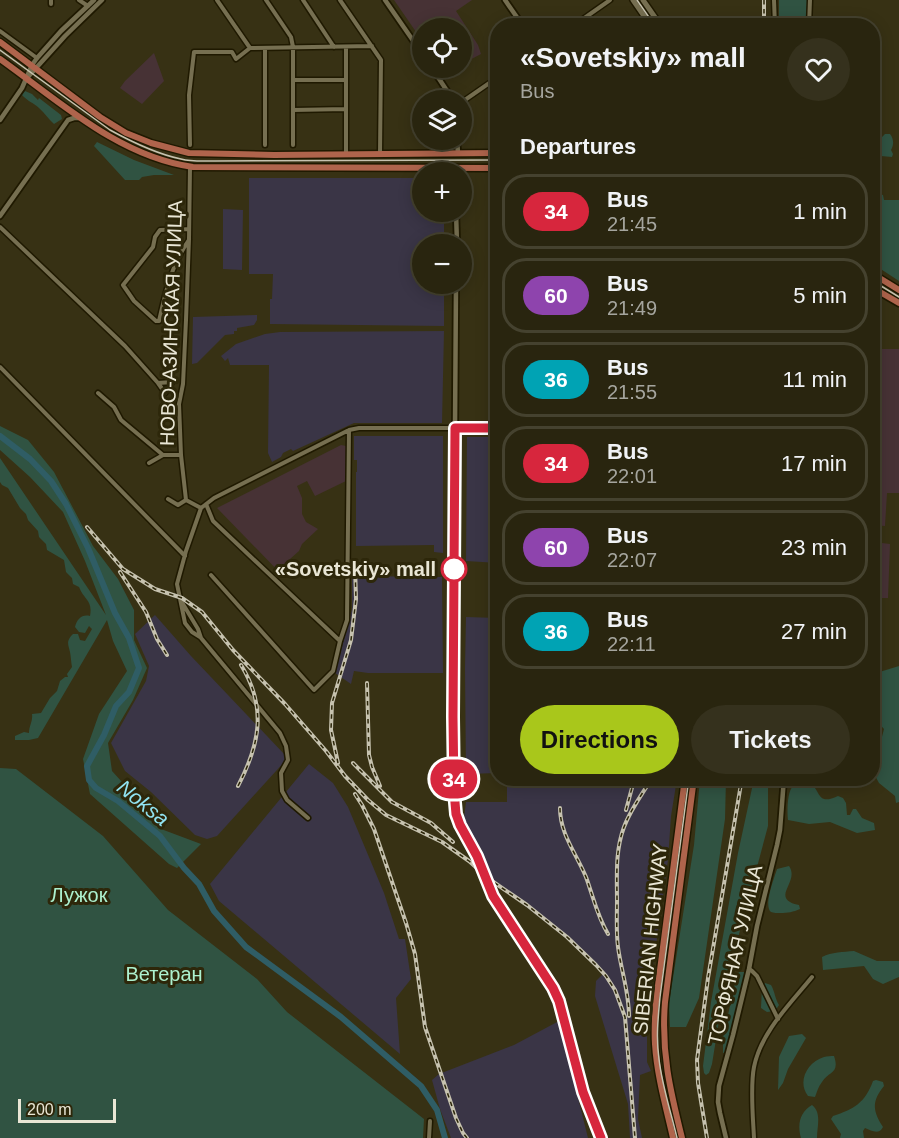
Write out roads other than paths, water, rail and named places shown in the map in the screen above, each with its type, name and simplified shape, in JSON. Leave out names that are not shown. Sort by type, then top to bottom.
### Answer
[{"type":"main road","points":[[633,0],[645,18]]},
{"type":"main road","points":[[643,0],[655,18]]},
{"type":"main road","points":[[0,42],[117,128],[169,149],[189,153],[490,153]]},
{"type":"main road","points":[[0,59],[81,118],[124,145],[170,163],[190,167],[412,170]]},
{"type":"main road","points":[[472,169],[490,168]]},
{"type":"main road","points":[[880,278],[899,290]]},
{"type":"main road","points":[[880,292],[899,303]]},
{"type":"main road","name":"SIBERIAN HIGHWAY","points":[[673,1138],[658,1072],[655,1020],[685,786]]},
{"type":"main road","name":"SIBERIAN HIGHWAY","points":[[682,1138],[665,1057],[663,1028],[664,1002],[693,786]]},
{"type":"street","points":[[79,0],[88,6]]},
{"type":"street","points":[[34,67],[37,58],[94,0]]},
{"type":"street","points":[[0,120],[34,67],[102,0]]},
{"type":"street","points":[[217,0],[250,48]]},
{"type":"street","points":[[266,0],[291,37],[293,47],[293,145]]},
{"type":"street","points":[[303,0],[334,47]]},
{"type":"street","points":[[340,0],[381,60],[380,153]]},
{"type":"street","points":[[385,0],[412,39]]},
{"type":"street","points":[[505,0],[517,18]]},
{"type":"street","points":[[584,18],[610,0]]},
{"type":"street","points":[[774,0],[775,18]]},
{"type":"street","points":[[809,18],[810,0]]},
{"type":"street","points":[[0,31],[37,58]]},
{"type":"street","points":[[346,46],[346,153]]},
{"type":"street","points":[[190,145],[189,95],[194,52],[232,52],[236,59],[250,48],[372,46]]},
{"type":"street","points":[[265,48],[266,145]]},
{"type":"street","points":[[293,80],[346,80]]},
{"type":"street","points":[[472,95],[490,83]]},
{"type":"street","points":[[293,110],[346,110]]},
{"type":"street","points":[[0,216],[69,120],[81,118]]},
{"type":"street","name":"НОВО-АЗИНСКАЯ УЛИЦА","points":[[186,500],[181,455],[180,404],[183,384],[190,167]]},
{"type":"street","points":[[0,227],[125,346],[159,383]]},
{"type":"street","points":[[189,229],[160,230],[155,237],[153,247],[123,285],[134,301],[156,321],[159,321],[172,271],[189,239]]},
{"type":"street","points":[[456,294],[453,717],[456,814],[477,856],[493,896],[553,988],[559,1001],[583,1092],[601,1138]]},
{"type":"street","points":[[0,367],[185,556]]},
{"type":"street","points":[[98,393],[114,407],[121,420],[163,455]]},
{"type":"street","points":[[308,818],[287,800],[282,791],[281,773],[288,760],[286,746],[280,733],[201,638],[192,633],[185,623],[177,584],[201,508],[214,498],[349,430],[359,428],[490,428]]},
{"type":"street","points":[[211,575],[314,690],[333,671],[347,620],[349,430]]},
{"type":"street","points":[[148,463],[163,455],[181,455]]},
{"type":"street","points":[[168,499],[178,505],[186,500],[201,508]]},
{"type":"street","points":[[206,504],[213,521],[340,641]]},
{"type":"street","points":[[180,599],[201,638]]},
{"type":"street","name":"ТОРФЯНАЯ УЛИЦА","points":[[726,1138],[718,1102],[719,1086],[749,969],[780,830],[783,786]]},
{"type":"street","points":[[749,969],[758,976],[778,1018]]},
{"type":"street","points":[[754,1138],[754,1068],[764,1041],[778,1018],[812,977]]},
{"type":"street","points":[[429,1138],[430,1121]]},
{"type":"waterway","name":"Noksa","points":[[0,436],[30,459],[51,481],[66,504],[88,548],[115,613],[129,638],[139,668],[129,692],[116,706],[104,735],[87,766],[89,780],[96,788],[118,801],[160,836],[199,884],[214,911],[246,947],[341,1017],[421,1086],[437,1110],[445,1138]]},
{"type":"tram line","points":[[637,0],[649,18]]},
{"type":"tram line","points":[[0,50],[110,130],[153,151],[185,160],[490,160]]},
{"type":"tram line","points":[[880,285],[899,297]]},
{"type":"tram line","points":[[677,1138],[660,1069],[658,1028],[660,997],[688,786]]},
{"type":"railway","points":[[764,0],[764,18]]},
{"type":"railway","points":[[87,527],[123,569],[155,589],[182,598],[202,612],[233,650],[285,704],[368,800],[386,815],[442,842],[469,861],[489,879],[527,905],[567,937],[606,976],[615,990],[625,1017],[635,1138]]},
{"type":"railway","points":[[338,763],[331,730],[332,703],[351,640],[356,599],[355,566]]},
{"type":"railway","points":[[120,572],[146,612],[157,639],[167,655]]},
{"type":"railway","points":[[238,786],[246,770],[258,726],[255,696],[241,665]]},
{"type":"railway","points":[[367,683],[369,755],[380,786]]},
{"type":"railway","points":[[353,763],[392,802],[431,823],[453,842]]},
{"type":"railway","points":[[626,810],[632,786]]},
{"type":"railway","points":[[629,1016],[628,998],[617,941],[618,854],[626,821],[647,786]]},
{"type":"railway","points":[[707,1138],[698,1083],[697,1060],[708,978],[741,786]]},
{"type":"railway","points":[[355,794],[374,829],[406,923],[415,954],[425,1027],[456,1118],[467,1138]]},
{"type":"railway","points":[[560,808],[566,835],[586,877],[608,934]]},
{"type":"place","name":"«Sovetskiy» mall","points":[[454,569]]},
{"type":"park label","name":"Лужок","points":[[79,895]]},
{"type":"park label","name":"Ветеран","points":[[164,974]]}]
